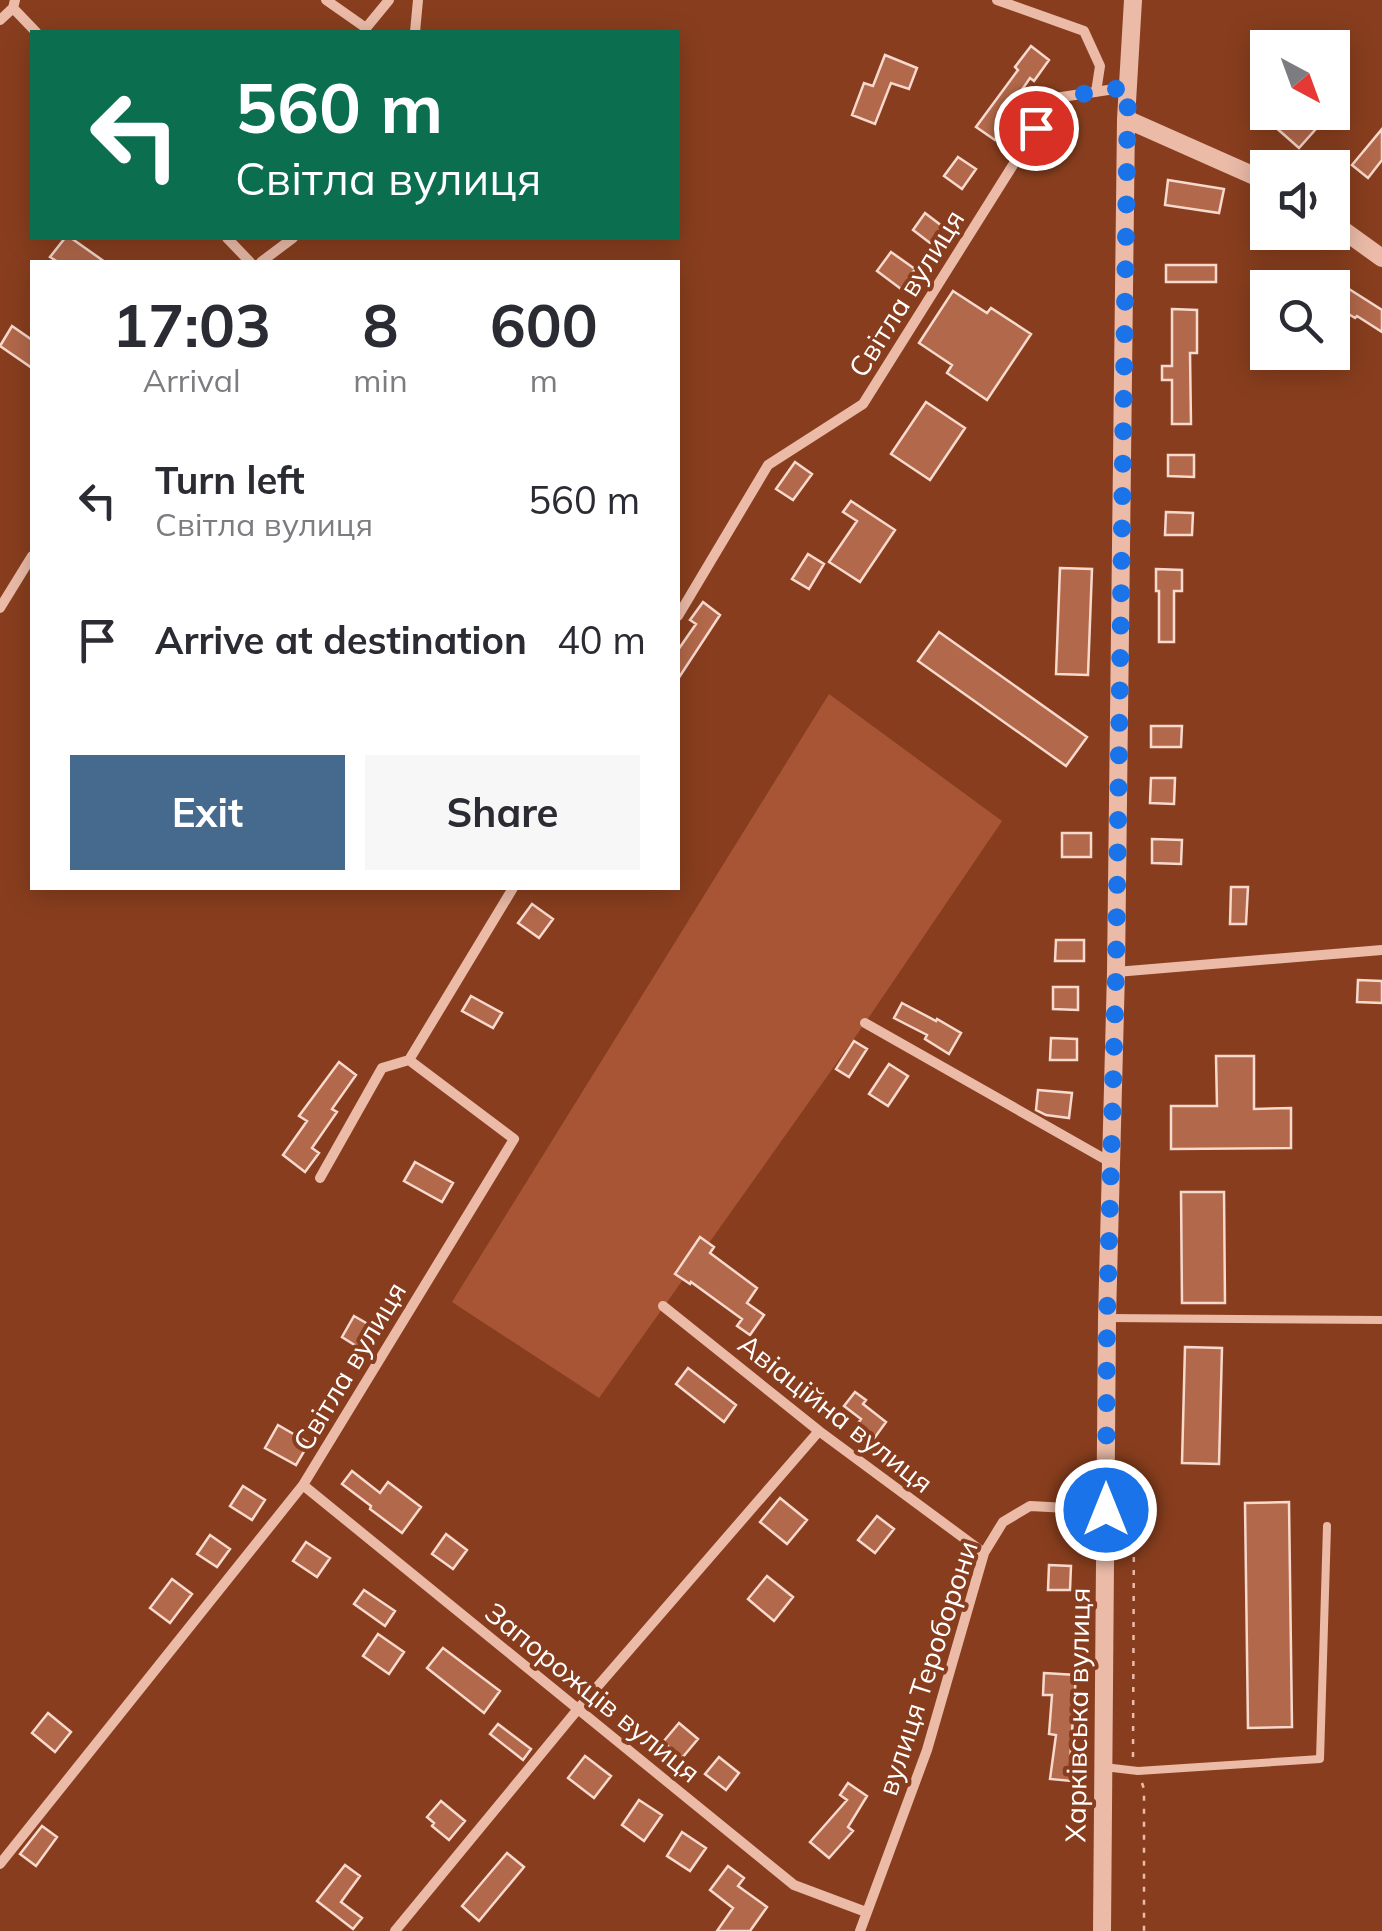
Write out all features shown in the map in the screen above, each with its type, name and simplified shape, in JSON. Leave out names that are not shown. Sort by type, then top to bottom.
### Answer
[{"type":"street","points":[[326,0],[366,28],[389,0]]},
{"type":"street","points":[[415,30],[418,0]]},
{"type":"street","points":[[997,0],[1084,30],[1100,66],[1096,92]]},
{"type":"street","name":"Харківська вулиця","points":[[1102,1931],[1107,1318],[1116,972],[1126,119],[1132,0]]},
{"type":"street","points":[[0,20],[14,4],[34,30]]},
{"type":"street","name":"Світла вулиця","points":[[680,613],[768,465],[863,404],[1055,98],[1128,87]]},
{"type":"street","points":[[1126,119],[1250,174]]},
{"type":"street","points":[[1350,235],[1382,258]]},
{"type":"street","points":[[229,240],[248,260]]},
{"type":"street","points":[[264,260],[291,240]]},
{"type":"street","points":[[0,608],[30,559]]},
{"type":"street","points":[[320,1178],[382,1068],[409,1060],[513,890]]},
{"type":"street","points":[[1116,972],[1382,950]]},
{"type":"street","points":[[865,1024],[1110,1162]]},
{"type":"street","name":"Світла вулиця","points":[[0,1864],[303,1485],[514,1139],[409,1060]]},
{"type":"street","name":"Авіаційна вулиця","points":[[663,1306],[819,1432],[984,1553]]},
{"type":"street","points":[[395,1931],[578,1709],[819,1432]]},
{"type":"street","name":"Запорожців вулиця","points":[[303,1485],[794,1885],[866,1912]]},
{"type":"street","name":"вулиця Тероборони","points":[[860,1931],[926,1750],[984,1553],[1003,1522],[1030,1506],[1106,1510]]},
{"type":"lane","points":[[1107,1318],[1382,1320]]},
{"type":"lane","points":[[1104,1767],[1138,1771],[1320,1758],[1326,1526]]},
{"type":"path","points":[[1134,1517],[1132,1754],[1144,1789],[1144,1931]]},
{"type":"shaded area","points":[[829,694],[1002,821],[865,1023],[599,1398],[452,1302]]},
{"type":"building","points":[[1031,46],[1049,60],[1034,81],[1030,78],[998,125],[1003,129],[995,140],[976,127]]},
{"type":"building","points":[[885,55],[917,68],[909,89],[891,83],[875,124],[852,115],[864,83],[873,86]]},
{"type":"building","points":[[1382,129],[1382,160],[1368,178],[1352,165]]},
{"type":"building","points":[[1279,130],[1315,130],[1299,148]]},
{"type":"building","points":[[958,157],[976,169],[962,189],[944,176]]},
{"type":"building","points":[[1168,180],[1224,189],[1219,213],[1165,205]]},
{"type":"building","points":[[925,213],[946,229],[934,246],[913,230]]},
{"type":"building","points":[[63,240],[74,240],[102,260],[55,260],[50,257]]},
{"type":"building","points":[[891,252],[915,269],[901,289],[877,271]]},
{"type":"building","points":[[1166,265],[1216,265],[1216,282],[1166,282]]},
{"type":"building","points":[[1350,290],[1382,310],[1382,332],[1357,316],[1350,315]]},
{"type":"building","points":[[953,291],[987,313],[991,308],[1031,334],[987,400],[947,373],[952,365],[919,343]]},
{"type":"building","points":[[1172,309],[1197,310],[1197,353],[1190,353],[1191,424],[1172,424],[1172,380],[1162,380],[1162,366],[1172,366]]},
{"type":"building","points":[[12,326],[30,339],[30,367],[0,346]]},
{"type":"building","points":[[926,402],[965,428],[930,480],[891,454]]},
{"type":"building","points":[[1168,455],[1194,455],[1194,477],[1168,476]]},
{"type":"building","points":[[795,462],[812,474],[793,500],[776,489]]},
{"type":"building","points":[[851,501],[895,530],[860,582],[829,562],[857,521],[843,512]]},
{"type":"building","points":[[1166,512],[1193,513],[1192,535],[1165,535]]},
{"type":"building","points":[[808,554],[824,564],[809,589],[792,579]]},
{"type":"building","points":[[1060,568],[1092,569],[1088,675],[1056,674]]},
{"type":"building","points":[[1156,569],[1182,570],[1182,591],[1174,591],[1174,642],[1159,642]]},
{"type":"building","points":[[703,602],[720,615],[680,676],[680,647],[696,624],[690,620]]},
{"type":"building","points":[[939,632],[1087,737],[1066,766],[918,661]]},
{"type":"building","points":[[1151,726],[1182,726],[1181,747],[1151,747]]},
{"type":"building","points":[[1151,778],[1175,778],[1174,804],[1150,803]]},
{"type":"building","points":[[1062,833],[1091,833],[1091,857],[1062,857]]},
{"type":"building","points":[[1152,839],[1182,840],[1181,864],[1152,863]]},
{"type":"building","points":[[1231,887],[1248,887],[1246,924],[1230,924]]},
{"type":"building","points":[[532,904],[553,919],[539,938],[518,923]]},
{"type":"building","points":[[1056,940],[1084,940],[1084,961],[1055,961]]},
{"type":"building","points":[[1358,980],[1382,981],[1382,1003],[1357,1002]]},
{"type":"building","points":[[1053,987],[1078,987],[1078,1010],[1053,1009]]},
{"type":"building","points":[[471,996],[502,1013],[493,1028],[462,1011]]},
{"type":"building","points":[[902,1003],[961,1033],[949,1054],[925,1039],[927,1035],[894,1018]]},
{"type":"building","points":[[1051,1038],[1077,1039],[1077,1060],[1050,1060]]},
{"type":"building","points":[[854,1041],[867,1049],[849,1077],[836,1069]]},
{"type":"building","points":[[1216,1056],[1254,1056],[1254,1109],[1291,1108],[1291,1148],[1171,1149],[1171,1106],[1217,1106]]},
{"type":"building","points":[[339,1062],[356,1075],[332,1109],[337,1112],[312,1148],[319,1153],[305,1172],[283,1155],[307,1121],[299,1116]]},
{"type":"building","points":[[889,1064],[908,1076],[888,1106],[869,1094]]},
{"type":"building","points":[[1038,1090],[1072,1093],[1069,1118],[1036,1110]]},
{"type":"building","points":[[415,1162],[453,1183],[442,1202],[404,1181]]},
{"type":"building","points":[[1181,1192],[1224,1192],[1225,1303],[1182,1303]]},
{"type":"building","points":[[700,1237],[714,1247],[710,1253],[757,1288],[747,1303],[764,1315],[750,1335],[737,1326],[742,1319],[675,1274]]},
{"type":"building","points":[[354,1316],[373,1327],[361,1349],[342,1337]]},
{"type":"building","points":[[1185,1347],[1222,1348],[1219,1464],[1182,1463]]},
{"type":"building","points":[[688,1368],[736,1405],[724,1422],[676,1384]]},
{"type":"building","points":[[855,1392],[866,1400],[863,1404],[886,1422],[873,1440],[856,1426],[861,1419],[844,1406]]},
{"type":"building","points":[[278,1425],[309,1443],[296,1465],[265,1448]]},
{"type":"building","points":[[352,1471],[380,1493],[388,1482],[421,1507],[402,1533],[342,1484]]},
{"type":"building","points":[[243,1486],[265,1500],[252,1520],[230,1506]]},
{"type":"building","points":[[780,1498],[807,1520],[787,1544],[760,1522]]},
{"type":"building","points":[[1289,1502],[1292,1727],[1248,1728],[1245,1503]]},
{"type":"building","points":[[877,1516],[894,1529],[875,1553],[858,1540]]},
{"type":"building","points":[[446,1534],[467,1550],[453,1569],[432,1554]]},
{"type":"building","points":[[210,1535],[230,1549],[217,1567],[197,1554]]},
{"type":"building","points":[[306,1542],[330,1558],[317,1577],[293,1561]]},
{"type":"building","points":[[1049,1565],[1071,1566],[1070,1590],[1048,1590]]},
{"type":"building","points":[[767,1576],[793,1597],[774,1621],[748,1599]]},
{"type":"building","points":[[172,1579],[192,1594],[170,1623],[150,1608]]},
{"type":"building","points":[[364,1590],[395,1611],[385,1626],[354,1604]]},
{"type":"building","points":[[378,1634],[404,1652],[389,1674],[363,1656]]},
{"type":"building","points":[[443,1648],[500,1691],[484,1713],[427,1668]]},
{"type":"building","points":[[1044,1673],[1076,1675],[1071,1781],[1050,1779],[1056,1735],[1049,1734],[1052,1695],[1043,1695]]},
{"type":"building","points":[[48,1713],[71,1732],[55,1752],[32,1733]]},
{"type":"building","points":[[679,1723],[698,1739],[682,1758],[663,1742]]},
{"type":"building","points":[[498,1724],[531,1749],[523,1760],[490,1734]]},
{"type":"building","points":[[585,1756],[611,1776],[594,1798],[568,1778]]},
{"type":"building","points":[[719,1757],[739,1773],[726,1790],[705,1774]]},
{"type":"building","points":[[848,1783],[867,1796],[848,1827],[853,1831],[829,1858],[810,1842],[847,1800],[840,1795]]},
{"type":"building","points":[[639,1800],[662,1815],[644,1841],[622,1825]]},
{"type":"building","points":[[441,1801],[465,1821],[449,1840],[427,1817]]},
{"type":"building","points":[[42,1826],[57,1837],[36,1866],[20,1854]]},
{"type":"building","points":[[682,1832],[706,1848],[690,1871],[667,1856]]},
{"type":"building","points":[[507,1853],[524,1867],[479,1921],[462,1906]]},
{"type":"building","points":[[345,1865],[360,1876],[341,1902],[362,1918],[353,1929],[317,1901]]},
{"type":"building","points":[[728,1866],[744,1878],[738,1886],[767,1907],[750,1931],[717,1931],[733,1908],[710,1890]]},
{"type":"route","points":[[1036,128],[1055,98],[1128,87],[1106,1510]]}]
